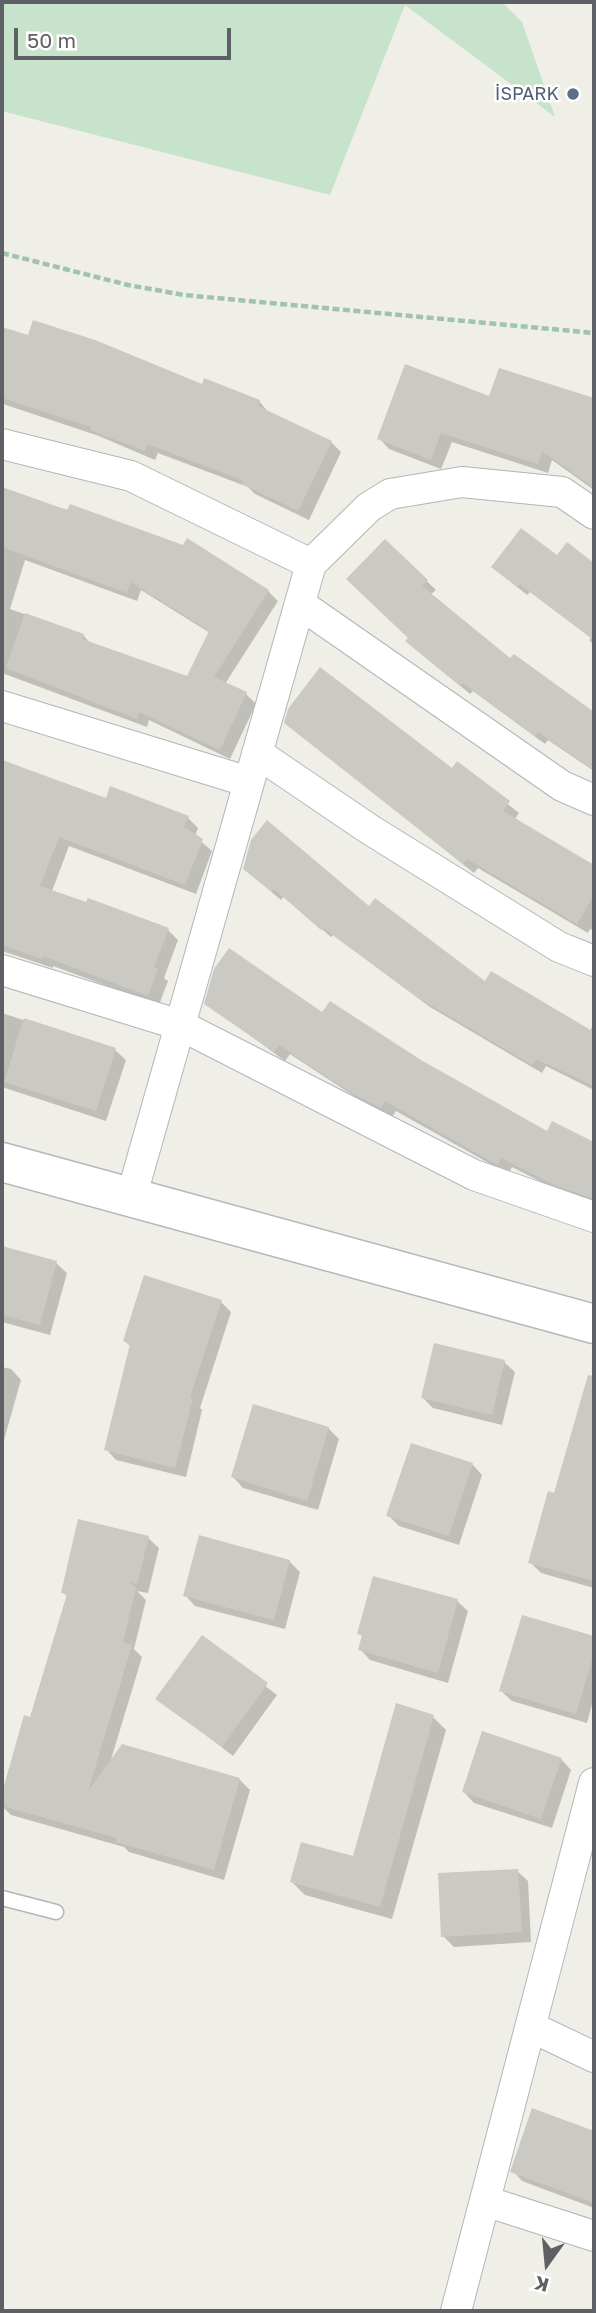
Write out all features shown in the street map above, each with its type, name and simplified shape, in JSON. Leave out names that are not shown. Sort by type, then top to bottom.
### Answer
[{"type":"street","points":[[2,444],[131,476],[311,564]]},
{"type":"street","points":[[131,1198],[311,564],[369,507],[390,494],[462,482],[562,492],[594,514]]},
{"type":"street","points":[[300,604],[562,786],[594,800]]},
{"type":"street","points":[[2,706],[249,782]]},
{"type":"street","points":[[257,753],[369,829],[559,947],[594,961]]},
{"type":"street","points":[[2,970],[180,1025],[474,1175],[594,1217]]},
{"type":"street","points":[[2,1162],[594,1324]]},
{"type":"street","points":[[456,2311],[594,1783]]},
{"type":"street","points":[[531,2027],[594,2057]]},
{"type":"street","points":[[485,2201],[594,2236]]},
{"type":"lane","points":[[2,1898],[56,1912]]},
{"type":"path","points":[[2,253],[117,283],[184,295],[594,333]]},
{"type":"green space","points":[[2,2],[502,2],[522,22],[555,117],[405,5],[330,195],[2,111]]},
{"type":"building","points":[[33,320],[95,340],[202,384],[204,378],[260,400],[258,406],[332,441],[298,511],[242,484],[244,481],[148,444],[145,451],[90,430],[91,427],[2,398],[2,327],[28,335]]},
{"type":"building","points":[[405,364],[489,396],[499,368],[594,398],[594,488],[542,451],[538,464],[441,433],[431,460],[377,439]]},
{"type":"building","points":[[2,487],[67,510],[70,504],[183,545],[187,538],[269,590],[214,677],[247,692],[220,750],[139,712],[137,719],[6,668],[25,613],[84,634],[82,639],[187,676],[209,631],[131,582],[127,593],[2,547]]},
{"type":"building","points":[[521,528],[557,555],[567,542],[594,563],[594,640],[520,584],[517,587],[491,567]]},
{"type":"building","points":[[385,539],[428,580],[422,586],[510,658],[514,654],[594,712],[594,770],[538,732],[535,736],[463,683],[460,686],[405,641],[408,638],[346,579]]},
{"type":"building","points":[[320,667],[452,768],[457,761],[510,801],[503,811],[594,865],[594,895],[577,924],[467,859],[463,864],[284,723],[288,709]]},
{"type":"building","points":[[2,760],[106,798],[110,786],[189,816],[184,827],[203,839],[185,885],[59,837],[40,886],[86,902],[88,898],[169,928],[154,967],[158,969],[148,996],[43,956],[42,959],[2,945]]},
{"type":"building","points":[[267,820],[369,906],[375,898],[485,981],[491,971],[594,1032],[594,1086],[536,1059],[532,1065],[420,999],[323,928],[321,930],[274,889],[272,892],[243,869],[251,840]]},
{"type":"building","points":[[229,948],[322,1012],[330,1001],[421,1060],[547,1131],[552,1121],[594,1142],[594,1199],[554,1185],[501,1158],[497,1165],[385,1101],[381,1108],[353,1094],[279,1045],[274,1052],[204,1004],[214,969]]},
{"type":"building","points":[[24,1018],[116,1048],[96,1111],[4,1082]]},
{"type":"building","points":[[2,1246],[57,1261],[40,1325],[2,1315]]},
{"type":"building","points":[[144,1275],[222,1300],[190,1397],[193,1398],[175,1468],[104,1450],[130,1344],[123,1341]]},
{"type":"building","points":[[434,1343],[505,1360],[492,1415],[421,1398]]},
{"type":"building","points":[[588,1375],[594,1376],[594,1581],[528,1563],[548,1491],[554,1493]]},
{"type":"building","points":[[253,1404],[329,1427],[307,1501],[231,1477]]},
{"type":"building","points":[[411,1443],[473,1463],[449,1536],[386,1516]]},
{"type":"building","points":[[78,1519],[149,1536],[137,1584],[128,1581],[136,1588],[123,1642],[132,1645],[88,1791],[122,1744],[240,1778],[214,1870],[116,1842],[117,1838],[2,1806],[2,1793],[24,1715],[30,1717],[67,1594],[61,1593]]},
{"type":"building","points":[[199,1535],[290,1560],[274,1620],[183,1596]]},
{"type":"building","points":[[373,1576],[458,1599],[438,1673],[358,1650],[362,1635],[357,1634]]},
{"type":"building","points":[[522,1615],[594,1636],[594,1653],[576,1714],[499,1691]]},
{"type":"building","points":[[202,1635],[268,1683],[222,1747],[155,1699]]},
{"type":"building","points":[[396,1703],[434,1715],[380,1907],[290,1882],[301,1842],[353,1856]]},
{"type":"building","points":[[482,1731],[562,1758],[541,1819],[462,1792]]},
{"type":"building","points":[[518,1869],[522,1932],[441,1937],[438,1873]]},
{"type":"building","points":[[532,2108],[594,2131],[594,2203],[510,2172]]},
{"type":"place","name":"İSPARK","points":[[573,94]]}]
